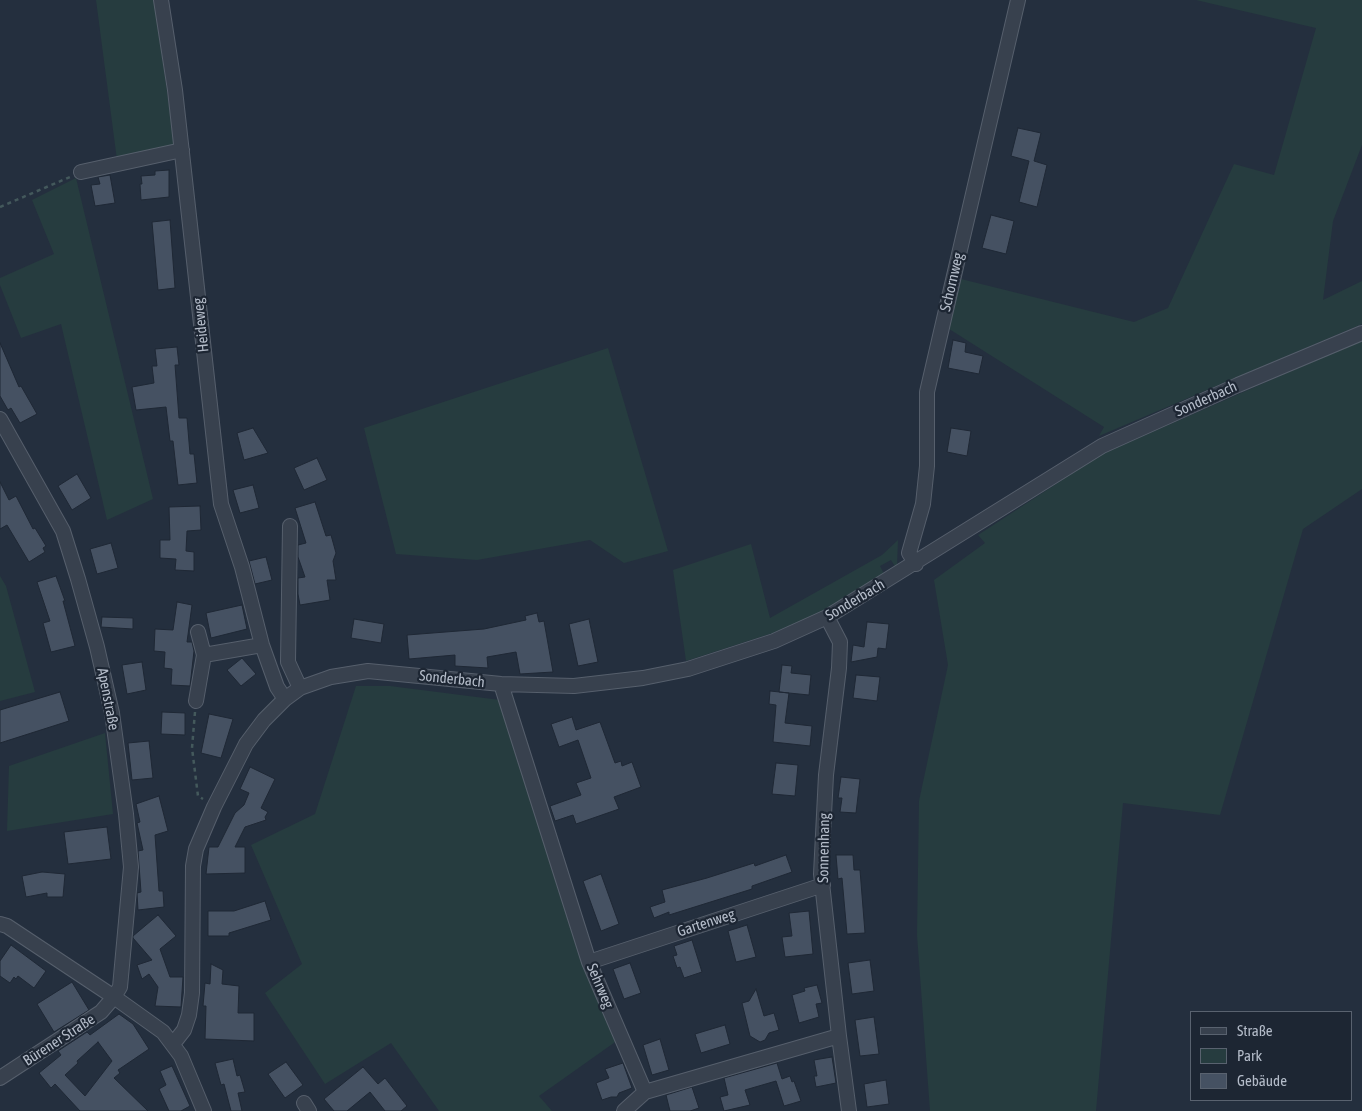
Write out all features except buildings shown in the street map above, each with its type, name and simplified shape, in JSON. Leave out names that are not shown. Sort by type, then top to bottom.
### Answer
[{"type":"street","name":"Heideweg","points":[[161,0],[175,90],[221,504],[242,567],[262,645],[277,687],[285,699]]},
{"type":"street","name":"Schornweg","points":[[916,564],[909,553],[923,504],[927,466],[926,392],[1018,0]]},
{"type":"street","points":[[81,172],[182,150]]},
{"type":"street","name":"Sonderbach","points":[[173,1044],[184,1030],[189,1015],[192,993],[193,866],[196,849],[214,807],[246,744],[264,720],[285,699],[300,688],[332,677],[368,671],[501,684],[574,686],[643,678],[688,669],[774,641],[827,617],[916,564],[1102,446],[1238,385],[1362,333]]},
{"type":"street","name":"Apenstraße","points":[[0,419],[63,531],[95,639],[112,713],[131,866],[120,987],[114,997]]},
{"type":"street","points":[[290,526],[288,662],[300,688]]},
{"type":"street","name":"Sonnenhang","points":[[827,617],[840,642],[839,668],[826,775],[821,874],[849,1111]]},
{"type":"street","points":[[196,701],[204,655],[198,632]]},
{"type":"street","points":[[204,655],[262,645]]},
{"type":"street","name":"Sehrweg","points":[[501,684],[589,962],[644,1092]]},
{"type":"street","name":"Gartenweg","points":[[589,962],[822,884]]},
{"type":"street","points":[[0,924],[7,926],[163,1032],[181,1056],[204,1111]]},
{"type":"street","name":"Bürener Straße","points":[[0,1078],[101,1012],[114,997]]},
{"type":"street","points":[[624,1111],[644,1092],[839,1036]]},
{"type":"path","points":[[0,207],[81,172]]},
{"type":"path","points":[[196,701],[192,748],[198,796],[214,807]]},
{"type":"green space","points":[[96,0],[154,0],[175,147],[117,160]]},
{"type":"green space","points":[[1196,0],[1362,0],[1362,145],[1333,221],[1323,300],[1362,281],[1362,324],[1099,436],[1104,427],[946,327],[957,278],[1134,322],[1168,308],[1234,164],[1274,175],[1316,28]]},
{"type":"green space","points":[[76,178],[153,499],[107,520],[61,324],[21,338],[0,285],[0,278],[54,254],[32,200]]},
{"type":"green space","points":[[1362,340],[1362,489],[1303,529],[1220,815],[1123,803],[1096,1111],[930,1111],[917,935],[919,801],[948,665],[934,580],[985,543],[978,535],[1102,454]]},
{"type":"green space","points":[[608,348],[668,551],[624,563],[590,540],[477,560],[396,554],[364,428]]},
{"type":"green space","points":[[898,540],[896,568],[891,560],[880,566],[884,574],[824,611],[773,633],[686,661],[673,570],[751,544],[770,618],[882,555]]},
{"type":"green space","points":[[0,576],[6,586],[35,692],[0,701]]},
{"type":"green space","points":[[356,686],[390,686],[500,700],[618,1040],[539,1096],[552,1111],[439,1111],[391,1043],[325,1084],[265,993],[302,964],[251,845],[315,814]]},
{"type":"green space","points":[[105,733],[113,814],[7,831],[9,766]]}]
